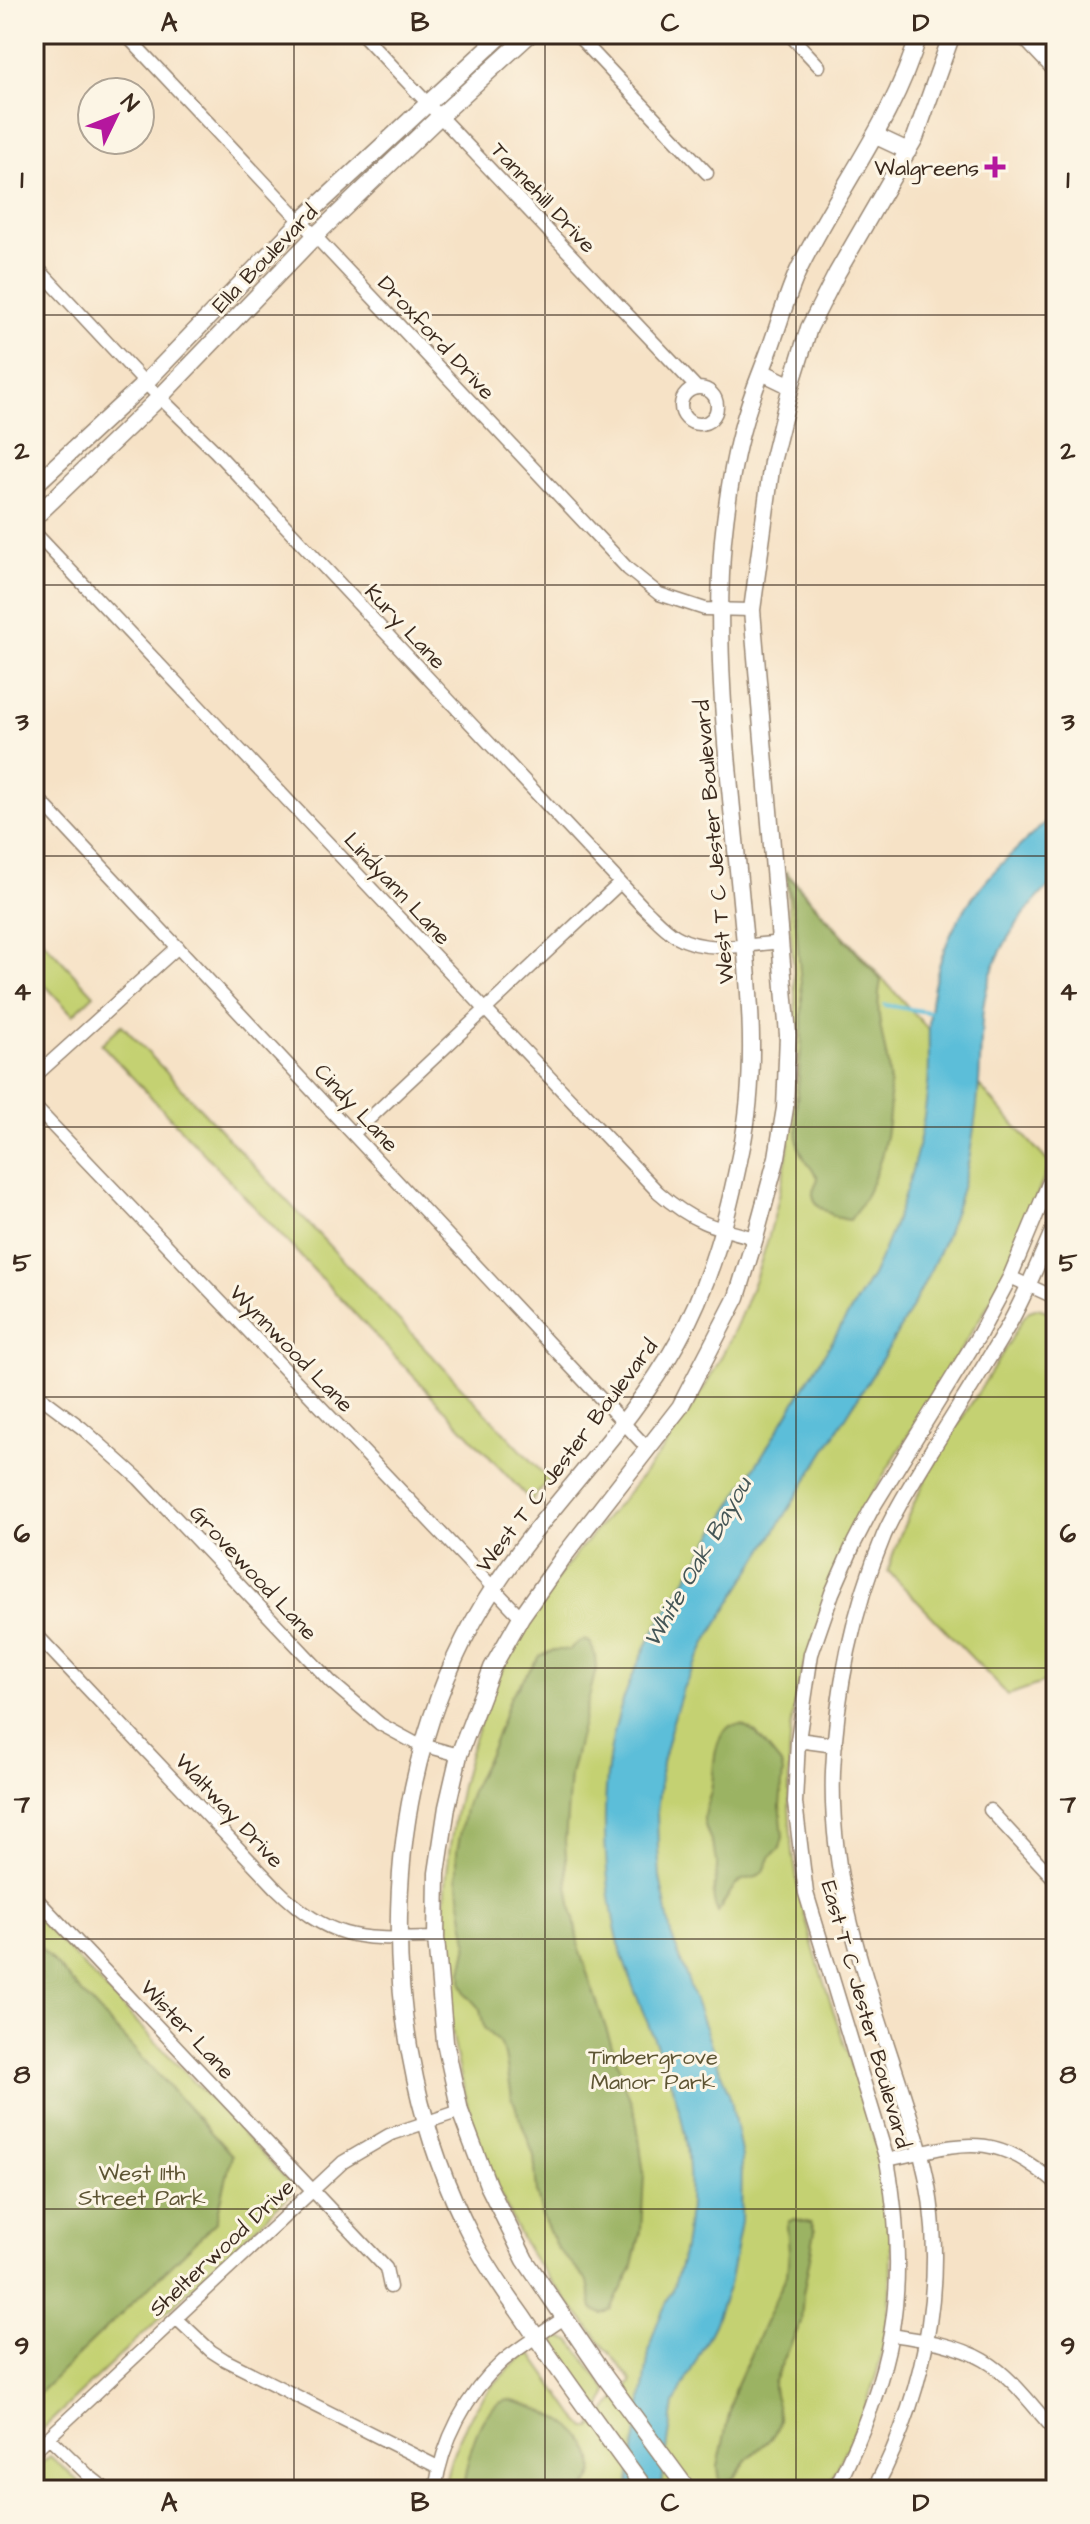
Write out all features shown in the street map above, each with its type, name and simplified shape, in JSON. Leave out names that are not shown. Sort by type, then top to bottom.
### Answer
[{"type":"main road","name":"Ella Boulevard","points":[[34,486],[145,383],[301,221],[503,34]]},
{"type":"main road","name":"Ella Boulevard","points":[[34,518],[160,397],[315,236],[530,34]]},
{"type":"main road","name":"West T C Jester Boulevard","points":[[646,2490],[485,2262],[453,2197],[426,2123],[403,2003],[400,1938],[407,1819],[424,1745],[443,1688],[471,1626],[536,1529],[623,1423],[679,1339],[703,1286],[723,1230],[743,1143],[750,1096],[752,1049],[721,690],[723,538],[732,476],[745,418],[797,274],[896,99],[919,34]]},
{"type":"main road","points":[[688,2490],[525,2260],[488,2185],[460,2111],[445,2042],[436,1938],[437,1873],[459,1755],[492,1668],[521,1617],[564,1556],[680,1407],[737,1297],[755,1238],[777,1157],[785,1108],[788,1035],[752,610],[772,462],[809,328],[837,273],[908,151],[934,90],[952,34]]},
{"type":"main road","points":[[1022,34],[1056,70]]},
{"type":"main road","points":[[876,136],[908,151]]},
{"type":"main road","points":[[762,372],[791,386]]},
{"type":"street","name":"Droxford Drive","points":[[125,34],[628,569],[659,594],[705,609],[752,610]]},
{"type":"street","name":"Tannehill Drive","points":[[362,34],[697,388]]},
{"type":"street","points":[[576,34],[707,173]]},
{"type":"street","points":[[789,34],[819,66]]},
{"type":"street","name":"Kury Lane","points":[[34,264],[643,907],[677,937],[706,945],[745,946],[781,942]]},
{"type":"street","name":"Lindyann Lane","points":[[34,532],[658,1192],[679,1211],[697,1221],[755,1238]]},
{"type":"street","name":"Cindy Lane","points":[[34,794],[648,1449]]},
{"type":"street","points":[[354,1133],[620,883]]},
{"type":"street","points":[[34,1077],[178,947]]},
{"type":"street","name":"Wynnwood Lane","points":[[34,1106],[521,1617]]},
{"type":"street","name":"East T C Jester Boulevard","points":[[835,2490],[873,2405],[892,2335],[898,2251],[895,2203],[887,2160],[806,1893],[795,1803],[798,1740],[811,1654],[832,1593],[854,1543],[871,1510],[979,1335],[1010,1277],[1056,1167]]},
{"type":"street","name":"East T C Jester Boulevard","points":[[874,2490],[909,2413],[927,2340],[934,2248],[921,2153],[847,1915],[836,1845],[833,1808],[835,1745],[846,1663],[862,1598],[885,1533],[904,1496],[1002,1336],[1029,1286],[1056,1223]]},
{"type":"street","points":[[1010,1277],[1056,1298]]},
{"type":"street","name":"Grovewood Lane","points":[[34,1392],[82,1428],[139,1479],[331,1682],[380,1724],[424,1745],[459,1755]]},
{"type":"street","name":"Waltway Drive","points":[[34,1632],[303,1913],[320,1924],[368,1939],[436,1938]]},
{"type":"street","points":[[798,1740],[835,1745]]},
{"type":"street","points":[[990,1810],[1056,1881]]},
{"type":"street","name":"Wister Lane","points":[[34,1896],[386,2268],[390,2287]]},
{"type":"street","name":"Shelterwood Drive","points":[[34,2451],[343,2162],[389,2135],[460,2111]]},
{"type":"street","points":[[887,2160],[972,2144],[990,2145],[1033,2164],[1056,2184]]},
{"type":"street","points":[[176,2318],[225,2360],[438,2467]]},
{"type":"street","points":[[435,2490],[438,2467],[454,2427],[469,2401],[504,2361],[564,2318]]},
{"type":"street","points":[[892,2335],[955,2347],[984,2360],[1002,2373],[1056,2432]]},
{"type":"street","points":[[49,2437],[107,2490]]},
{"type":"green space","points":[[1056,347],[1056,448],[1052,400]]},
{"type":"green space","name":"Timbergrove Manor Park","points":[[786,872],[1050,1164],[990,1302],[863,1511],[803,1668],[792,1718],[789,1801],[797,1879],[815,1954],[874,2138],[887,2201],[891,2257],[883,2345],[864,2409],[826,2490],[444,2490],[454,2450],[473,2412],[499,2379],[530,2352],[586,2428],[591,2428],[632,2381],[533,2258],[490,2169],[467,2100],[452,2028],[445,1954],[446,1880],[456,1808],[475,1736],[503,1668],[552,1585],[653,1462],[693,1406],[727,1346],[757,1274],[776,1211],[793,1112],[795,1002]]},
{"type":"green space","points":[[786,873],[881,980],[879,1014],[888,1066],[890,1107],[878,1167],[850,1220],[839,1218],[818,1205],[813,1193],[818,1177],[798,1145],[796,1111],[802,997],[796,924]]},
{"type":"green space","points":[[34,931],[94,995],[73,1015],[34,973]]},
{"type":"green space","points":[[122,1025],[549,1480],[531,1501],[101,1044]]},
{"type":"green space","points":[[1038,1308],[1056,1314],[1056,1678],[1008,1695],[888,1571],[899,1537],[930,1472],[1023,1318],[1029,1311]]},
{"type":"green space","points":[[584,1640],[590,1642],[596,1669],[570,1775],[565,1842],[568,1886],[580,1952],[636,2117],[644,2174],[641,2231],[632,2269],[611,2309],[602,2314],[593,2309],[588,2282],[557,2248],[542,2216],[534,2156],[512,2097],[505,2055],[499,2043],[484,2028],[480,2009],[462,1984],[468,1944],[457,1876],[457,1851],[465,1809],[511,1696],[540,1656],[554,1650],[569,1650]]},
{"type":"green space","points":[[741,1725],[756,1733],[781,1764],[783,1837],[780,1848],[771,1856],[764,1871],[735,1885],[718,1912],[714,1894],[716,1857],[705,1826],[704,1813],[720,1739],[730,1726]]},
{"type":"green space","name":"West 11th Street Park","points":[[34,1914],[294,2189],[34,2437]]},
{"type":"green space","name":"West 11th Street Park","points":[[34,1941],[232,2155],[216,2222],[34,2398]]},
{"type":"green space","points":[[795,2219],[811,2223],[815,2231],[801,2322],[773,2383],[779,2420],[771,2438],[734,2477],[720,2482],[718,2467],[734,2391],[787,2274],[787,2226],[789,2221]]},
{"type":"green space","points":[[558,2336],[571,2341],[608,2392],[600,2409],[558,2355],[555,2338]]},
{"type":"green space","points":[[509,2400],[551,2414],[571,2427],[586,2443],[591,2452],[593,2472],[583,2490],[463,2490],[467,2465],[482,2423],[498,2404]]},
{"type":"green space","points":[[50,2456],[79,2482],[75,2490],[34,2490],[34,2470]]},
{"type":"water","name":"White Oak Bayou","points":[[1056,813],[1056,880],[1018,922],[999,955],[986,990],[970,1154],[949,1228],[898,1332],[709,1637],[683,1688],[662,1763],[657,1813],[660,1877],[671,1934],[731,2100],[742,2158],[741,2222],[729,2285],[714,2325],[674,2404],[661,2490],[628,2490],[650,2347],[681,2262],[689,2186],[687,2146],[676,2098],[621,1951],[608,1884],[607,1777],[619,1713],[652,1635],[872,1276],[882,1253],[909,1183],[921,1135],[928,1085],[932,1000],[940,964],[953,930],[985,881]]},
{"type":"waterway","points":[[885,1005],[934,1013]]},
{"type":"place","name":"Walgreens","points":[[995,167]]}]
